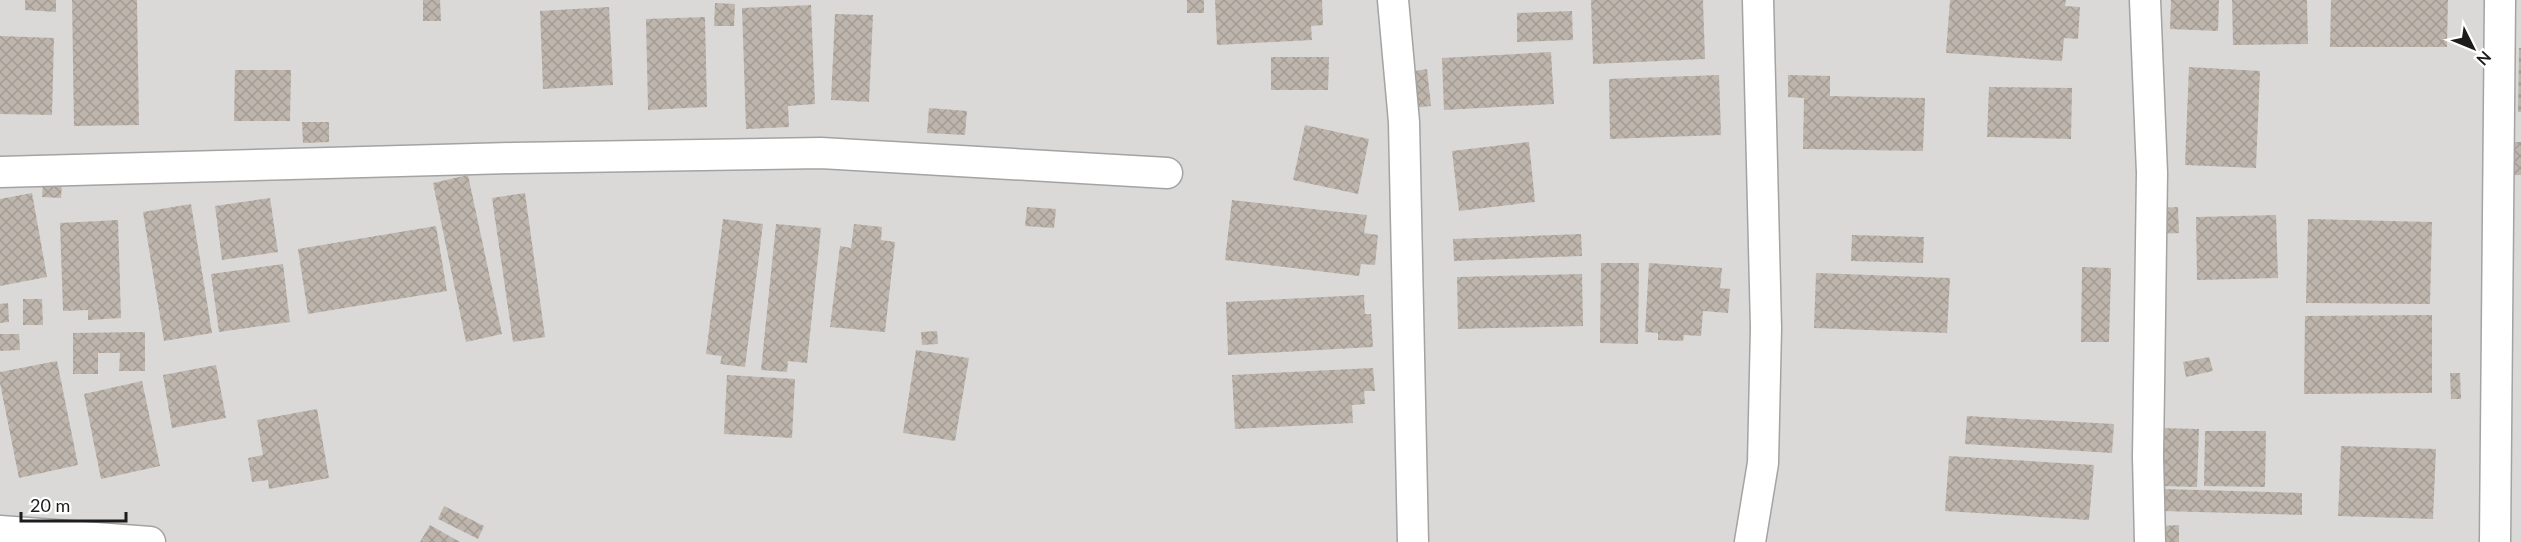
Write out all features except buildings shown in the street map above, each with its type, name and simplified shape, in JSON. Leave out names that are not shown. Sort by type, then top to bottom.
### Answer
[{"type":"street","points":[[1393,0],[1404,122],[1413,542]]},
{"type":"street","points":[[1750,542],[1763,463],[1766,328],[1758,0]]},
{"type":"street","points":[[2145,0],[2152,173],[2148,457],[2150,542]]},
{"type":"street","points":[[2495,542],[2500,0]]},
{"type":"street","points":[[0,172],[525,157],[821,153],[1167,172]]},
{"type":"street","points":[[0,531],[150,542]]},
{"type":"shaded area","points":[[0,0],[2521,0],[2521,542],[0,542]]}]
